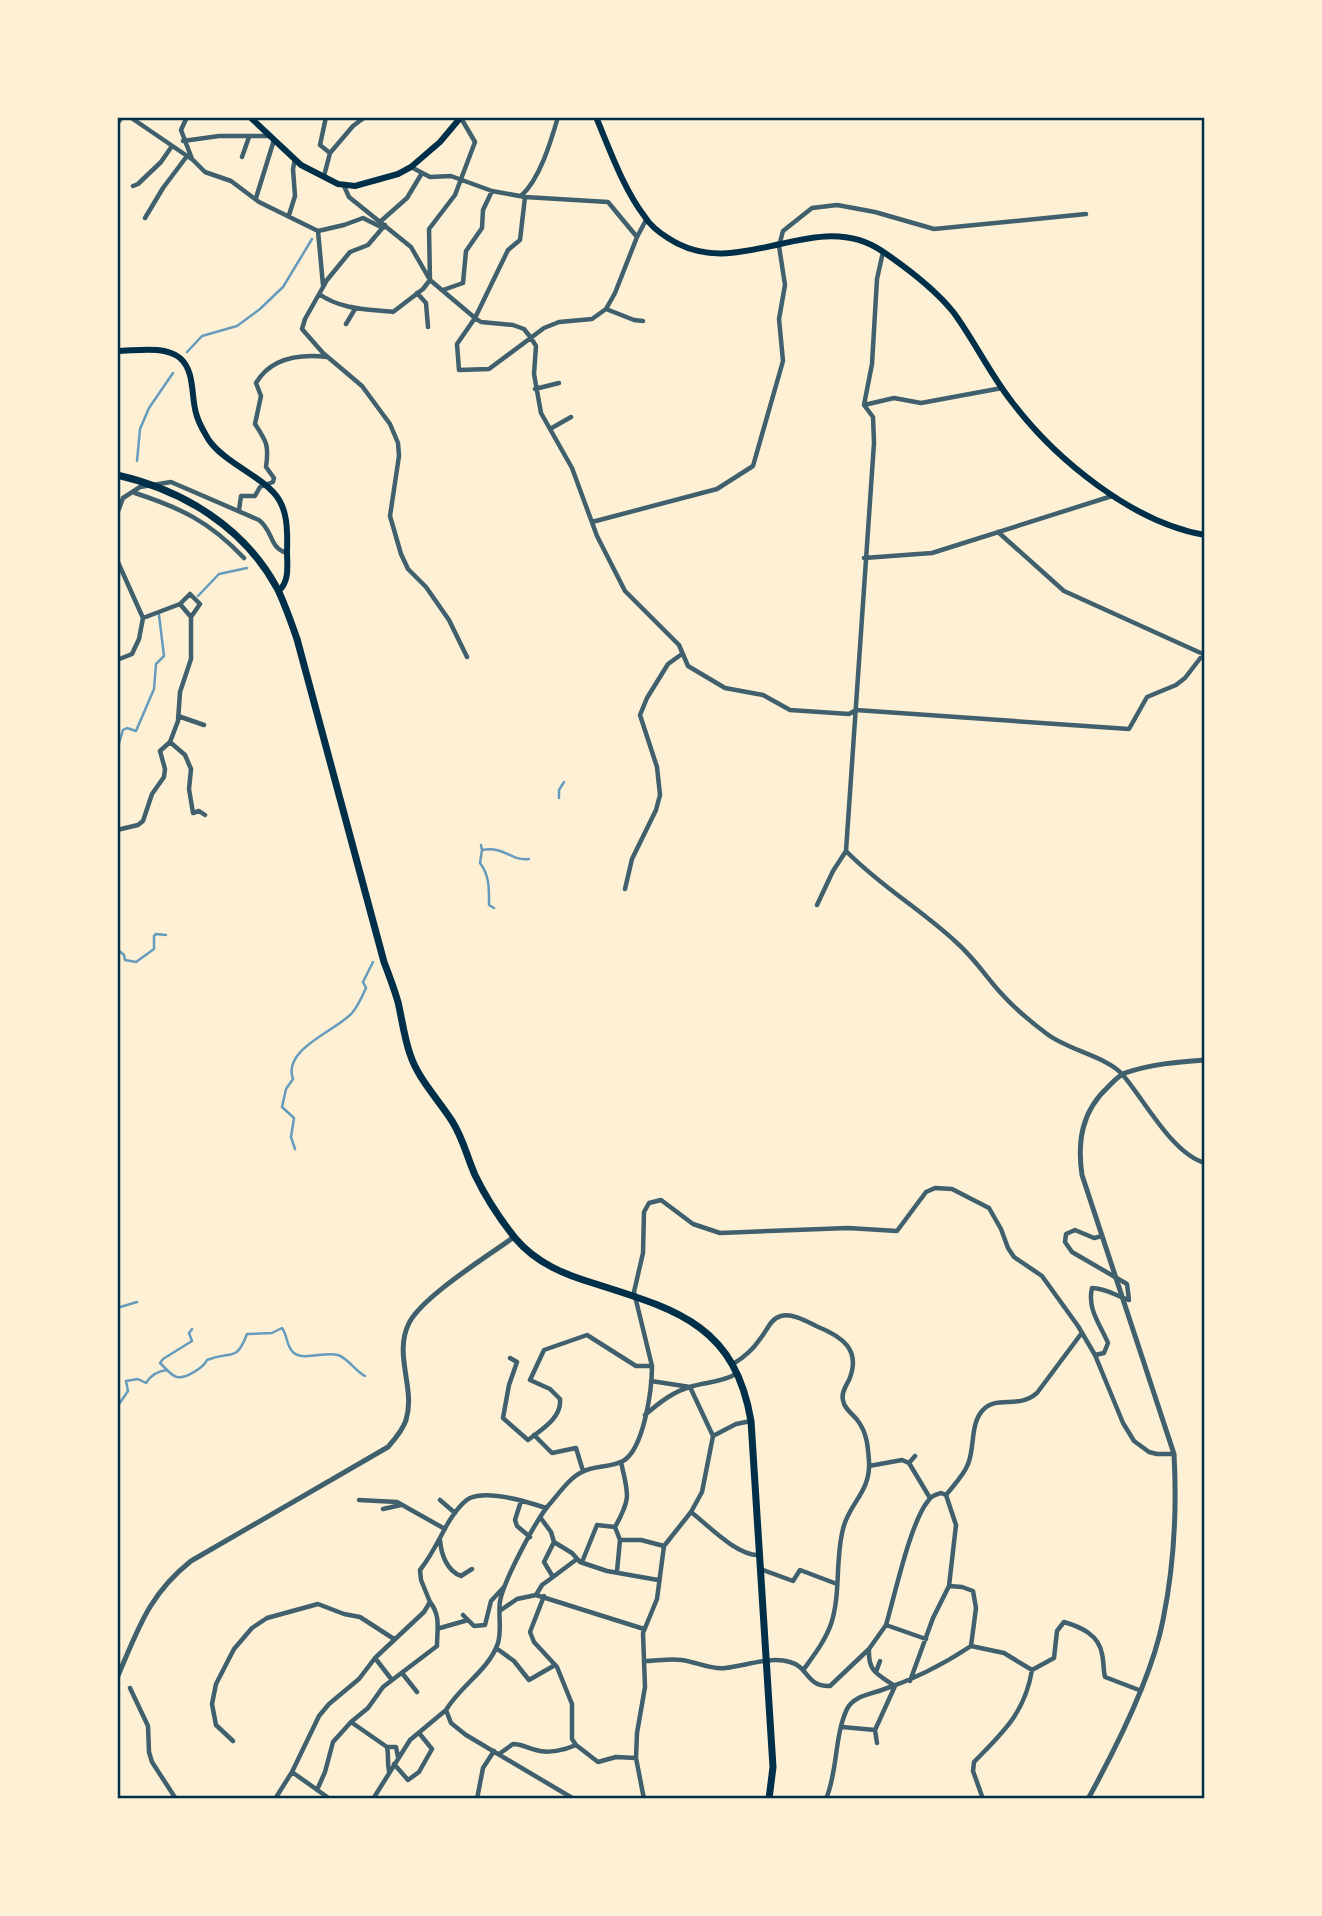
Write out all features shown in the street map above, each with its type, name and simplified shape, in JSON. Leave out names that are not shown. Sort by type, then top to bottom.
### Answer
[{"type":"highway","points":[[117,475],[157,485],[197,505],[229,528],[265,569],[279,591],[297,639],[384,962],[396,995],[410,1055],[452,1121],[475,1174],[514,1237],[527,1251],[559,1271],[667,1308],[701,1327],[733,1364],[751,1422],[767,1661],[772,1767],[769,1799]]},
{"type":"main road","points":[[250,117],[295,159],[323,177],[344,186],[355,186],[398,174],[411,167],[440,142],[461,117]]},
{"type":"main road","points":[[596,117],[634,201],[646,219],[678,245],[715,255],[735,254],[817,237],[844,236],[866,240],[918,279],[953,312],[1014,405],[1063,455],[1112,496],[1168,525],[1205,534]]},
{"type":"main road","points":[[117,351],[166,351],[179,357],[188,369],[196,414],[210,442],[222,454],[268,486],[281,501],[286,511],[287,581],[279,591]]},
{"type":"street","points":[[117,124],[122,117]]},
{"type":"street","points":[[130,117],[187,156],[205,172],[230,181],[256,199],[318,231],[363,218],[383,225]]},
{"type":"street","points":[[187,117],[181,130],[192,160]]},
{"type":"street","points":[[327,117],[320,145],[330,153]]},
{"type":"street","points":[[323,177],[330,153],[353,126],[365,117]]},
{"type":"street","points":[[319,294],[330,302],[356,309],[393,312],[430,280],[429,229],[455,195],[475,142],[461,117]]},
{"type":"street","points":[[558,117],[550,147],[523,197],[520,240],[508,250],[475,318],[457,344],[459,369],[489,369],[544,328],[559,322],[592,319],[606,309],[646,219]]},
{"type":"street","points":[[183,141],[219,136],[272,138],[256,199]]},
{"type":"street","points":[[242,157],[248,137]]},
{"type":"street","points":[[133,186],[161,162],[172,146]]},
{"type":"street","points":[[145,218],[187,156]]},
{"type":"street","points":[[289,215],[295,196],[295,159]]},
{"type":"street","points":[[411,167],[430,177],[451,176],[492,191],[523,197],[608,202],[637,237]]},
{"type":"street","points":[[422,173],[407,198],[368,245],[351,251],[323,287],[304,319],[302,329],[328,357],[362,386],[390,424],[398,443],[399,456],[390,516],[401,554],[408,569],[426,587],[449,620],[467,657]]},
{"type":"street","points":[[344,186],[349,197],[411,247],[430,280],[475,318],[481,322],[513,325],[524,329],[531,338],[536,346],[535,389],[541,412],[572,468],[597,536],[625,591],[679,645],[688,666],[725,688],[764,695],[790,710],[849,713],[856,710],[1129,729],[1147,697],[1176,685],[1185,678],[1204,653],[1065,591],[998,531]]},
{"type":"street","points":[[442,290],[463,283],[466,251],[482,228],[483,211],[492,191]]},
{"type":"street","points":[[592,522],[717,489],[753,466],[783,361],[779,319],[785,285],[779,246],[783,231],[812,208],[837,205],[875,212],[934,229],[1086,214]]},
{"type":"street","points":[[318,231],[323,287]]},
{"type":"street","points":[[817,905],[846,851],[864,558],[874,443],[873,417],[864,405],[872,364],[877,279],[883,252]]},
{"type":"street","points":[[417,293],[426,303],[428,327]]},
{"type":"street","points":[[346,324],[356,309]]},
{"type":"street","points":[[606,309],[643,321]]},
{"type":"street","points":[[239,510],[241,496],[255,496],[260,487],[268,486],[274,478],[266,467],[266,441],[255,424],[261,396],[256,383],[265,369],[285,360],[306,355],[328,357]]},
{"type":"street","points":[[535,389],[559,383]]},
{"type":"street","points":[[864,405],[894,398],[921,403],[1002,388]]},
{"type":"street","points":[[550,429],[571,418]]},
{"type":"street","points":[[117,514],[123,498],[140,487],[171,482],[239,510],[268,527],[272,542],[279,551],[287,553]]},
{"type":"street","points":[[134,492],[169,504],[206,523],[244,558]]},
{"type":"street","points":[[864,558],[932,553],[1112,496]]},
{"type":"street","points":[[117,560],[143,618],[139,639],[132,654],[117,660]]},
{"type":"street","points":[[117,830],[138,825],[143,821],[152,794],[163,777],[160,751],[170,742],[178,716],[180,692],[191,659],[191,617],[200,601],[190,594],[180,604],[143,618]]},
{"type":"street","points":[[180,604],[191,617]]},
{"type":"street","points":[[625,889],[632,859],[656,810],[660,795],[657,767],[640,715],[646,698],[668,664],[682,654]]},
{"type":"street","points":[[178,716],[204,725]]},
{"type":"street","points":[[170,742],[185,755],[191,769],[189,789],[193,813],[199,811],[205,815]]},
{"type":"street","points":[[846,851],[865,871],[942,928],[968,952],[1002,994],[1044,1032],[1059,1043],[1115,1068],[1122,1074],[1162,1128],[1194,1160],[1205,1163]]},
{"type":"street","points":[[1088,1799],[1139,1690],[1163,1621],[1172,1553],[1176,1488],[1174,1454],[1082,1175],[1080,1137],[1094,1102],[1122,1074],[1159,1063],[1205,1060]]},
{"type":"street","points":[[373,1799],[410,1740],[446,1710],[454,1697],[489,1660],[496,1648],[500,1632],[500,1600],[546,1508],[566,1485],[583,1471],[621,1462],[636,1448],[645,1415],[652,1366],[635,1297],[643,1253],[642,1221],[649,1203],[661,1200],[693,1224],[720,1233],[848,1228],[897,1231],[926,1192],[942,1187],[952,1189],[989,1208],[1014,1257],[1036,1271],[1049,1284],[1095,1355],[1123,1423],[1134,1441],[1149,1452],[1174,1454]]},
{"type":"street","points":[[1095,1355],[1104,1353],[1108,1343],[1092,1311],[1089,1300],[1092,1288],[1103,1288],[1115,1296],[1129,1300],[1130,1294],[1127,1284],[1073,1252],[1065,1242],[1066,1234],[1075,1230],[1094,1238],[1102,1236]]},
{"type":"street","points":[[117,1678],[151,1603],[174,1575],[191,1561],[388,1447],[405,1422],[408,1410],[402,1354],[409,1323],[429,1299],[514,1237]]},
{"type":"street","points":[[733,1364],[759,1341],[771,1322],[785,1315],[841,1337],[847,1344],[853,1363],[842,1396],[843,1403],[863,1430],[869,1466],[867,1484],[843,1526],[835,1610],[831,1624],[825,1639],[804,1669]]},
{"type":"street","points":[[946,1495],[967,1468],[977,1420],[983,1410],[997,1403],[1028,1401],[1082,1334]]},
{"type":"street","points":[[510,1358],[517,1362],[509,1385],[503,1418],[527,1440],[552,1420],[561,1407],[560,1399],[550,1389],[530,1380],[544,1350],[587,1335],[636,1366],[652,1366]]},
{"type":"street","points":[[645,1415],[669,1395],[737,1374]]},
{"type":"street","points":[[651,1381],[690,1387]]},
{"type":"street","points":[[643,1799],[636,1758],[637,1732],[646,1687],[642,1638],[657,1600],[664,1546],[691,1512],[704,1483],[713,1436],[690,1387]]},
{"type":"street","points":[[713,1436],[736,1424],[751,1422]]},
{"type":"street","points":[[534,1435],[552,1452],[576,1448],[583,1471]]},
{"type":"street","points":[[909,1464],[915,1456]]},
{"type":"street","points":[[869,1466],[902,1460],[909,1464],[930,1498]]},
{"type":"street","points":[[615,1527],[628,1504],[621,1462]]},
{"type":"street","points":[[644,1661],[680,1660],[723,1669],[767,1661],[791,1662],[804,1669],[809,1679],[817,1684],[830,1686],[869,1649],[886,1625],[923,1508],[930,1498],[941,1493],[946,1495]]},
{"type":"street","points":[[317,1790],[333,1742],[368,1708],[383,1687],[437,1646],[440,1628],[435,1607],[430,1602],[421,1580],[420,1570],[430,1558],[455,1513],[470,1498],[489,1495],[546,1508]]},
{"type":"street","points":[[910,1681],[933,1618],[949,1586],[956,1525],[946,1495]]},
{"type":"street","points":[[359,1500],[397,1502],[445,1529]]},
{"type":"street","points":[[440,1500],[455,1513]]},
{"type":"street","points":[[521,1501],[515,1520],[517,1526],[530,1536]]},
{"type":"street","points":[[383,1509],[402,1505]]},
{"type":"street","points":[[691,1512],[740,1551],[759,1555]]},
{"type":"street","points":[[540,1517],[551,1532],[554,1542],[580,1561],[658,1580]]},
{"type":"street","points":[[536,1595],[542,1585],[552,1577],[580,1561],[597,1525],[615,1527]]},
{"type":"street","points":[[615,1527],[620,1540],[617,1571]]},
{"type":"street","points":[[439,1539],[441,1555],[456,1574],[461,1576],[472,1569]]},
{"type":"street","points":[[620,1540],[641,1540],[664,1546]]},
{"type":"street","points":[[552,1577],[544,1562],[554,1542]]},
{"type":"street","points":[[760,1569],[793,1581],[800,1570],[836,1584]]},
{"type":"street","points":[[463,1615],[474,1626],[485,1625],[491,1601],[507,1583]]},
{"type":"street","points":[[949,1586],[973,1591],[976,1608],[971,1646]]},
{"type":"street","points":[[500,1610],[517,1599],[544,1596],[644,1629]]},
{"type":"street","points":[[544,1596],[530,1632],[534,1642],[555,1665],[572,1704],[572,1739],[598,1762],[616,1757],[636,1758]]},
{"type":"street","points":[[275,1799],[292,1772],[319,1716],[359,1679],[375,1658],[424,1612],[430,1602]]},
{"type":"street","points":[[233,1741],[216,1725],[212,1704],[216,1685],[234,1649],[252,1628],[267,1618],[318,1604],[360,1617],[394,1639]]},
{"type":"street","points":[[440,1628],[468,1620]]},
{"type":"street","points":[[1032,1670],[1054,1658],[1057,1631],[1064,1622],[1079,1627],[1097,1639],[1102,1652],[1105,1677],[1139,1690]]},
{"type":"street","points":[[886,1625],[926,1639]]},
{"type":"street","points":[[826,1799],[842,1727],[851,1703],[865,1695],[910,1681],[971,1646],[1004,1653],[1032,1670]]},
{"type":"street","points":[[496,1648],[514,1661],[529,1680],[555,1665]]},
{"type":"street","points":[[869,1649],[869,1663],[875,1673],[895,1686]]},
{"type":"street","points":[[375,1658],[392,1680]]},
{"type":"street","points":[[875,1673],[880,1661]]},
{"type":"street","points":[[983,1799],[973,1771],[974,1762],[1019,1713],[1029,1688],[1032,1670]]},
{"type":"street","points":[[402,1673],[417,1692]]},
{"type":"street","points":[[877,1743],[875,1730],[895,1686]]},
{"type":"street","points":[[130,1688],[148,1726],[152,1762],[176,1799]]},
{"type":"street","points":[[446,1710],[451,1723],[466,1735],[574,1799]]},
{"type":"street","points":[[351,1722],[387,1747],[396,1747],[398,1758]]},
{"type":"street","points":[[842,1727],[875,1730]]},
{"type":"street","points":[[394,1765],[408,1780],[419,1772],[432,1749],[419,1733]]},
{"type":"street","points":[[478,1799],[483,1768],[496,1752],[513,1744],[538,1751],[565,1750],[576,1745]]},
{"type":"street","points":[[387,1747],[389,1754],[386,1761],[389,1771]]},
{"type":"street","points":[[292,1772],[330,1799]]},
{"type":"waterway","points":[[187,352],[202,336],[237,326],[260,309],[283,287],[312,239]]},
{"type":"waterway","points":[[137,461],[140,429],[149,408],[173,373]]},
{"type":"waterway","points":[[198,596],[219,574],[247,568]]},
{"type":"waterway","points":[[117,750],[123,730],[127,728],[136,731],[154,689],[156,664],[164,656],[159,615]]},
{"type":"waterway","points":[[559,798],[559,790],[564,782]]},
{"type":"waterway","points":[[481,845],[482,850],[497,850],[517,858],[529,859]]},
{"type":"waterway","points":[[482,850],[480,863],[487,878],[489,905],[494,908]]},
{"type":"waterway","points":[[117,949],[124,955],[125,960],[136,962],[154,949],[156,934],[166,935]]},
{"type":"waterway","points":[[295,1149],[291,1137],[294,1118],[282,1107],[286,1089],[293,1079],[295,1059],[312,1042],[352,1013],[366,988],[363,982],[373,962]]},
{"type":"waterway","points":[[117,1308],[137,1302]]},
{"type":"waterway","points":[[117,1407],[128,1391],[126,1381],[138,1379],[146,1383],[155,1374],[167,1370],[176,1377],[185,1376],[199,1369],[207,1360],[236,1352],[247,1334],[272,1333],[282,1328],[294,1353],[303,1356],[338,1355],[365,1376]]},
{"type":"waterway","points":[[167,1370],[160,1363],[192,1341],[189,1333],[192,1329]]}]
